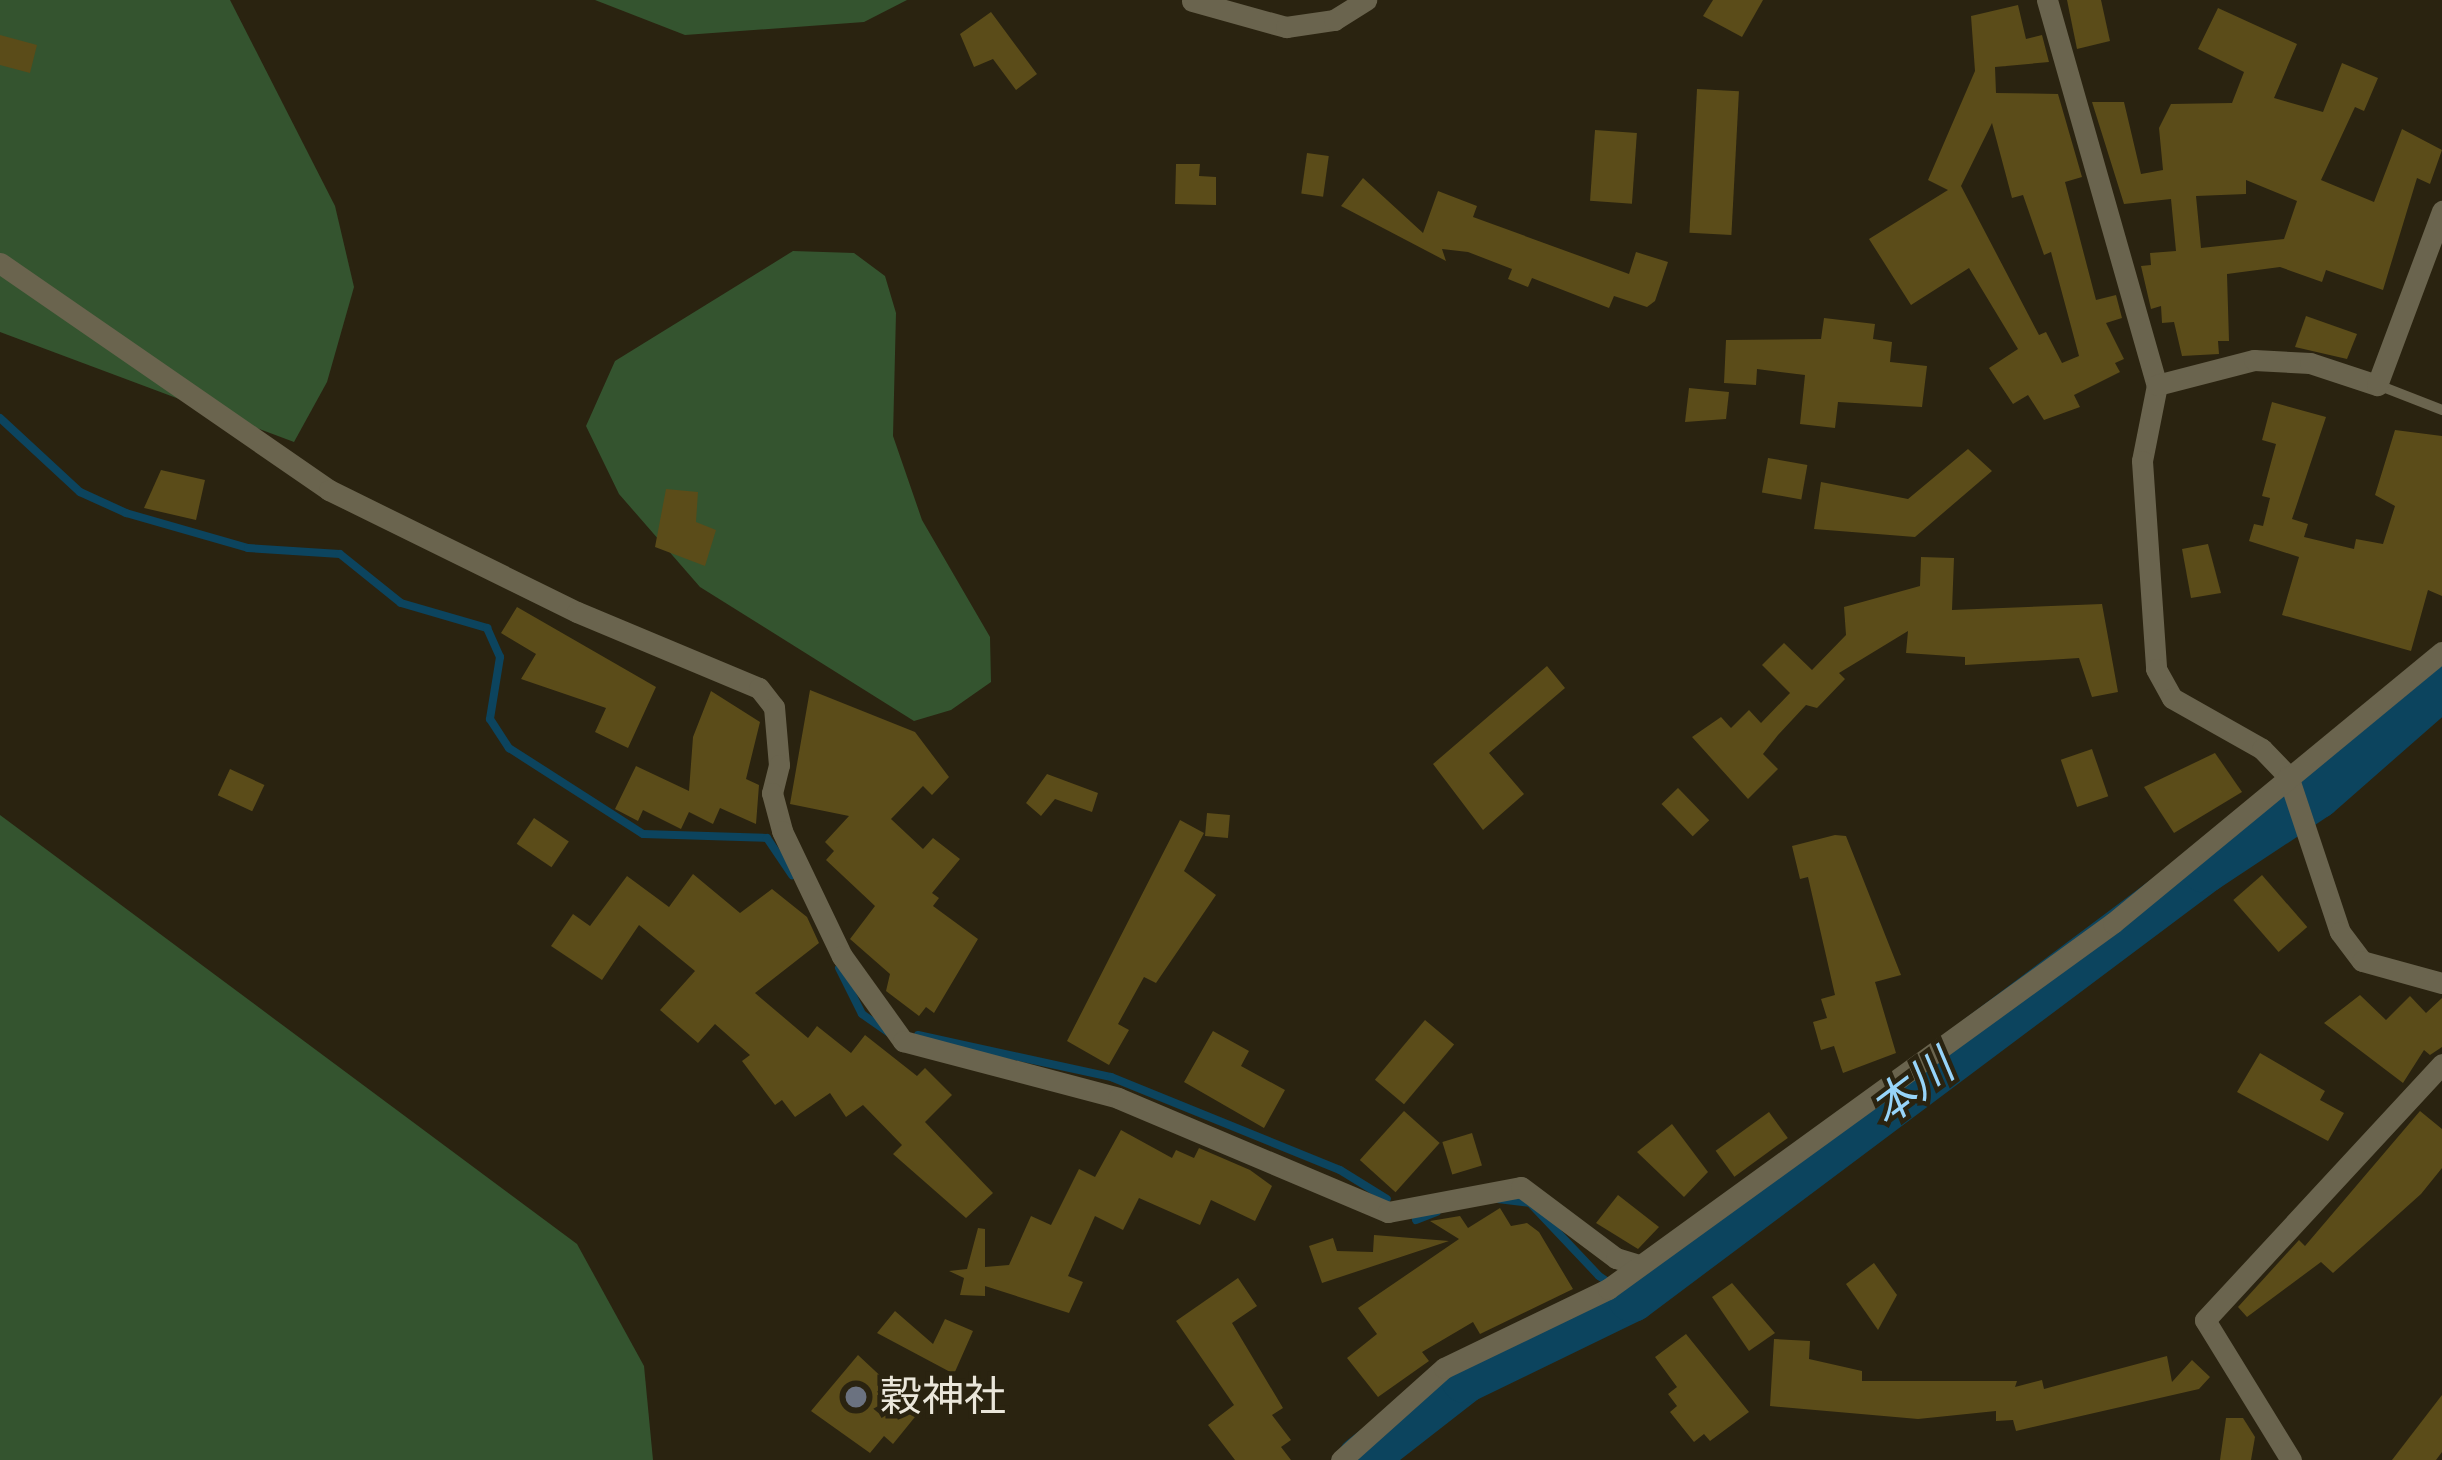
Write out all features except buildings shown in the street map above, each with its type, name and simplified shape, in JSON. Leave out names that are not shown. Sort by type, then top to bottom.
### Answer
[{"type":"street","points":[[1192,1],[1286,27],[1334,20],[1366,0]]},
{"type":"street","points":[[2047,0],[2157,385],[2142,461],[2155,567],[2156,669],[2172,698],[2262,748],[2294,795],[2340,932],[2362,961],[2442,983]]},
{"type":"street","points":[[2157,385],[2254,360],[2310,363],[2377,385],[2442,211]]},
{"type":"street","points":[[0,263],[329,490],[577,612],[759,688],[773,706],[779,765],[772,793],[782,831],[842,956],[903,1041],[1118,1098],[1388,1212],[1522,1186],[1616,1258],[1623,1278]]},
{"type":"street","points":[[1340,1460],[1444,1368],[1623,1278],[2294,795],[2442,652]]},
{"type":"street","points":[[2290,1460],[2204,1320],[2442,1064]]},
{"type":"lane","points":[[2377,385],[2442,410]]},
{"type":"green space","points":[[0,0],[230,0],[335,206],[354,287],[327,382],[294,442],[0,332]]},
{"type":"green space","points":[[595,0],[907,0],[864,22],[685,35]]},
{"type":"green space","points":[[793,251],[854,253],[885,276],[896,313],[893,436],[922,520],[990,637],[991,682],[951,710],[914,721],[700,587],[619,494],[586,426],[615,361]]},
{"type":"green space","points":[[0,815],[577,1244],[644,1366],[653,1460],[0,1460]]},
{"type":"waterway","points":[[0,418],[80,492],[126,513],[248,548],[340,554],[401,603],[487,628],[500,657],[490,719],[509,748],[643,834],[767,838],[792,875]]},
{"type":"waterway","name":"本川","points":[[1361,1460],[1465,1379],[1632,1298],[2205,869],[2317,795],[2442,685]]},
{"type":"waterway","points":[[839,968],[862,1014],[891,1034]]},
{"type":"waterway","points":[[918,1035],[1111,1077],[1340,1170],[1387,1199]]},
{"type":"waterway","points":[[1498,1199],[1530,1203],[1599,1276],[1632,1298]]},
{"type":"waterway","points":[[1416,1220],[1437,1212]]},
{"type":"place","name":"穀神社","points":[[856,1397]]}]
